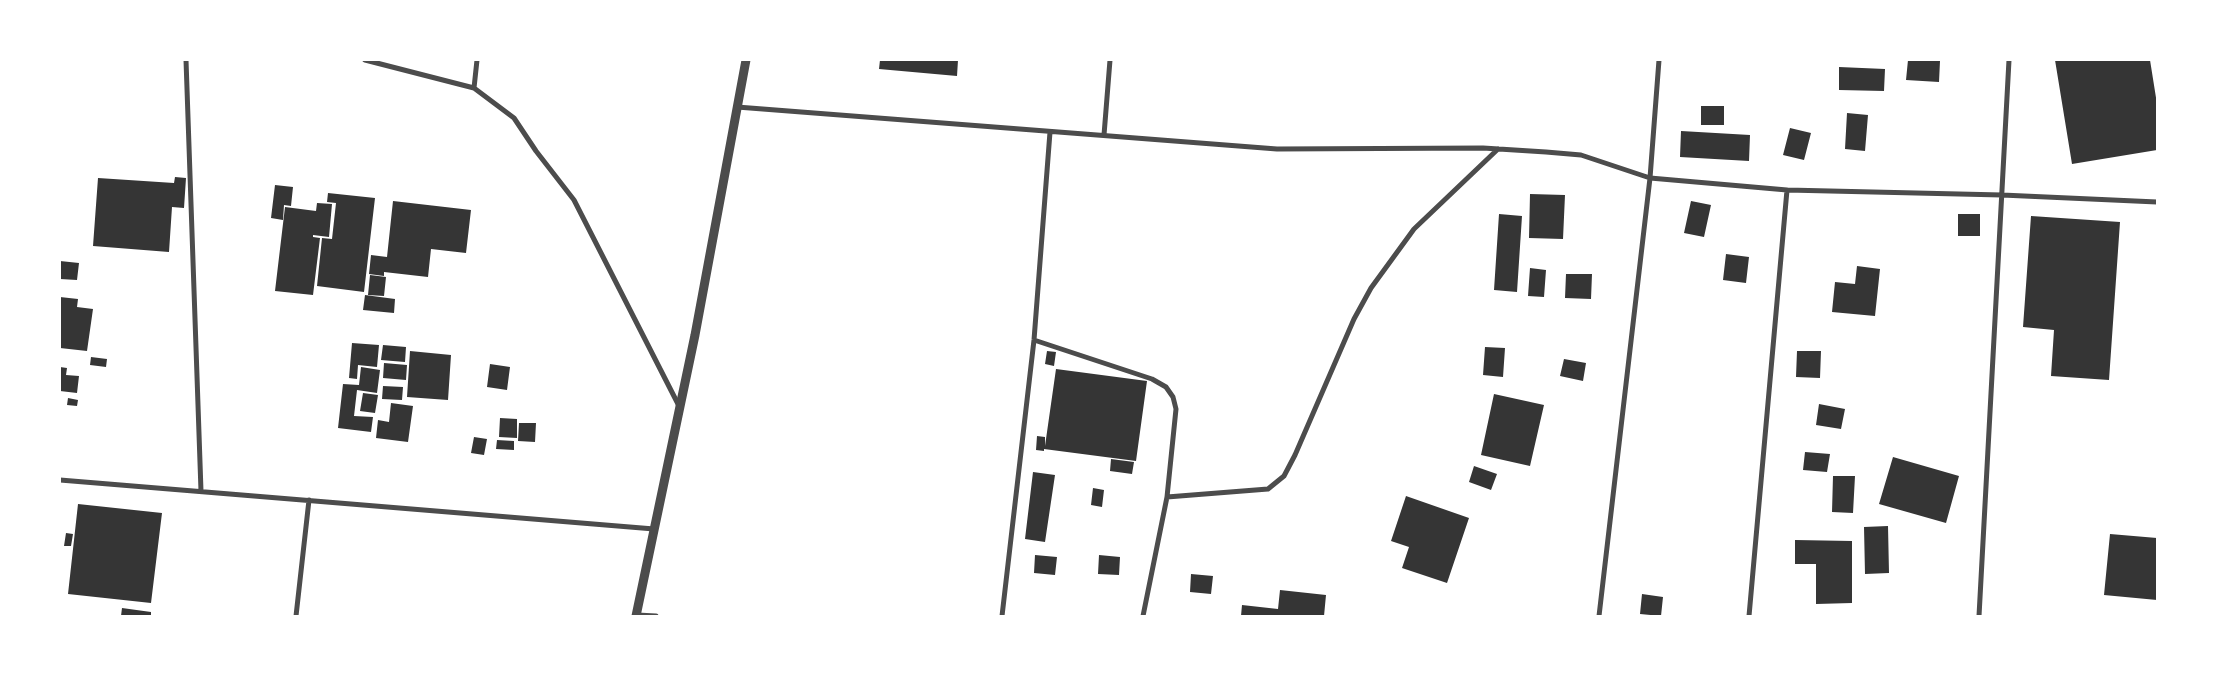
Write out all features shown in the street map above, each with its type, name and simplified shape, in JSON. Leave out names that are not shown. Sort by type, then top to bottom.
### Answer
[{"type":"street","points":[[186,60],[201,491]]},
{"type":"street","points":[[366,60],[474,88],[514,118],[536,152],[574,200],[680,408]]},
{"type":"street","points":[[474,88],[477,60]]},
{"type":"street","points":[[656,616],[636,615],[680,408],[746,60]]},
{"type":"street","points":[[1104,135],[1110,60]]},
{"type":"street","points":[[1599,616],[1650,178],[1659,60]]},
{"type":"street","points":[[1980,616],[2009,60]]},
{"type":"street","points":[[737,107],[1277,149],[1498,149],[1581,155],[1650,178],[1787,190],[2002,195],[2157,202]]},
{"type":"street","points":[[1002,616],[1034,340],[1050,132]]},
{"type":"street","points":[[1167,497],[1268,489],[1284,476],[1354,319],[1371,288],[1414,230],[1498,149]]},
{"type":"street","points":[[1749,616],[1787,190]]},
{"type":"street","points":[[1034,340],[1152,379],[1166,387],[1173,397],[1176,410],[1167,497],[1143,616]]},
{"type":"street","points":[[60,480],[654,529]]},
{"type":"street","points":[[296,616],[309,500]]},
{"type":"building","points":[[880,60],[958,60],[957,76],[879,69]]},
{"type":"building","points":[[1908,60],[1940,61],[1939,82],[1906,80]]},
{"type":"building","points":[[2055,60],[2150,60],[2157,104],[2157,150],[2072,164]]},
{"type":"building","points":[[1839,67],[1885,69],[1884,91],[1839,90]]},
{"type":"building","points":[[1701,106],[1724,106],[1724,125],[1701,125]]},
{"type":"building","points":[[1847,113],[1868,115],[1865,151],[1845,149]]},
{"type":"building","points":[[1790,128],[1811,133],[1804,160],[1783,155]]},
{"type":"building","points":[[1681,131],[1750,135],[1749,161],[1680,157]]},
{"type":"building","points":[[175,177],[186,178],[184,208],[172,207],[169,252],[93,246],[98,178],[174,183]]},
{"type":"building","points":[[275,185],[293,187],[291,206],[284,205],[283,220],[271,218]]},
{"type":"building","points":[[328,193],[375,198],[364,292],[317,286],[322,238],[332,239],[336,203],[327,202]]},
{"type":"building","points":[[1530,194],[1565,195],[1563,239],[1529,238]]},
{"type":"building","points":[[393,201],[471,210],[466,253],[431,249],[428,277],[384,272],[384,276],[369,274],[371,255],[387,257]]},
{"type":"building","points":[[1691,201],[1711,205],[1704,237],[1684,233]]},
{"type":"building","points":[[317,203],[332,204],[329,237],[313,235],[313,237],[320,238],[313,295],[275,291],[285,207],[316,211]]},
{"type":"building","points":[[1499,214],[1522,216],[1517,292],[1494,290]]},
{"type":"building","points":[[1958,214],[1980,214],[1980,236],[1958,236]]},
{"type":"building","points":[[2031,216],[2120,222],[2109,380],[2051,376],[2054,330],[2023,327]]},
{"type":"building","points":[[1726,254],[1749,257],[1746,283],[1723,280]]},
{"type":"building","points":[[60,261],[79,263],[77,280],[60,279]]},
{"type":"building","points":[[1857,266],[1880,269],[1875,316],[1832,312],[1835,282],[1855,284]]},
{"type":"building","points":[[1530,268],[1546,270],[1544,297],[1528,296]]},
{"type":"building","points":[[1566,274],[1592,274],[1591,299],[1565,298]]},
{"type":"building","points":[[370,275],[386,277],[384,296],[368,295]]},
{"type":"building","points":[[365,295],[395,299],[394,313],[363,310]]},
{"type":"building","points":[[60,297],[78,299],[77,307],[93,309],[87,351],[60,348]]},
{"type":"building","points":[[352,343],[379,345],[377,367],[358,365],[357,379],[349,378]]},
{"type":"building","points":[[383,345],[406,347],[405,362],[381,360]]},
{"type":"building","points":[[1485,347],[1505,348],[1503,377],[1483,375]]},
{"type":"building","points":[[410,351],[451,355],[448,400],[407,397]]},
{"type":"building","points":[[1047,351],[1056,352],[1054,366],[1045,364]]},
{"type":"building","points":[[1797,351],[1821,351],[1820,378],[1796,377]]},
{"type":"building","points":[[91,357],[107,359],[106,367],[90,365]]},
{"type":"building","points":[[1564,359],[1586,363],[1583,381],[1560,376]]},
{"type":"building","points":[[384,363],[407,365],[406,380],[383,378]]},
{"type":"building","points":[[490,364],[510,367],[507,390],[487,387]]},
{"type":"building","points":[[60,367],[67,368],[66,375],[79,376],[77,393],[60,391]]},
{"type":"building","points":[[361,367],[380,370],[377,393],[357,390],[354,416],[373,417],[371,432],[338,428],[343,384],[359,385]]},
{"type":"building","points":[[1056,369],[1147,381],[1136,461],[1044,449],[1044,451],[1036,450],[1037,436],[1045,437],[1045,446]]},
{"type":"building","points":[[383,386],[403,387],[402,400],[382,399]]},
{"type":"building","points":[[363,393],[378,395],[375,413],[360,411]]},
{"type":"building","points":[[1494,394],[1544,405],[1530,466],[1481,455]]},
{"type":"building","points":[[68,398],[78,400],[77,406],[67,405]]},
{"type":"building","points":[[391,403],[413,406],[408,442],[376,438],[378,420],[389,422]]},
{"type":"building","points":[[1819,404],[1845,409],[1841,429],[1816,425]]},
{"type":"building","points":[[500,418],[517,419],[517,438],[499,437]]},
{"type":"building","points":[[519,423],[536,423],[535,442],[518,441]]},
{"type":"building","points":[[474,437],[487,439],[484,455],[471,453]]},
{"type":"building","points":[[497,440],[514,441],[514,450],[496,449]]},
{"type":"building","points":[[1805,452],[1830,454],[1827,472],[1803,470]]},
{"type":"building","points":[[1893,457],[1959,476],[1946,523],[1879,504]]},
{"type":"building","points":[[1111,459],[1134,462],[1132,474],[1110,471]]},
{"type":"building","points":[[1474,466],[1497,474],[1491,490],[1469,482]]},
{"type":"building","points":[[1033,472],[1055,475],[1045,542],[1025,539]]},
{"type":"building","points":[[1833,476],[1855,476],[1853,513],[1832,512]]},
{"type":"building","points":[[1093,488],[1104,490],[1102,507],[1091,505]]},
{"type":"building","points":[[1406,496],[1469,518],[1447,583],[1402,568],[1409,547],[1391,541]]},
{"type":"building","points":[[78,504],[162,513],[151,603],[68,594]]},
{"type":"building","points":[[1888,526],[1889,573],[1865,574],[1864,527]]},
{"type":"building","points":[[66,533],[73,534],[71,546],[64,546]]},
{"type":"building","points":[[2110,534],[2157,538],[2157,600],[2104,595]]},
{"type":"building","points":[[1795,540],[1852,541],[1852,603],[1816,604],[1816,564],[1795,564]]},
{"type":"building","points":[[1035,555],[1057,557],[1055,575],[1034,573]]},
{"type":"building","points":[[1099,555],[1120,557],[1119,575],[1098,574]]},
{"type":"building","points":[[1191,574],[1213,576],[1211,594],[1190,592]]},
{"type":"building","points":[[1280,590],[1326,595],[1324,616],[1241,616],[1242,605],[1278,609]]},
{"type":"building","points":[[1642,594],[1663,597],[1661,616],[1640,614]]},
{"type":"building","points":[[122,608],[151,612],[151,616],[121,616]]}]
